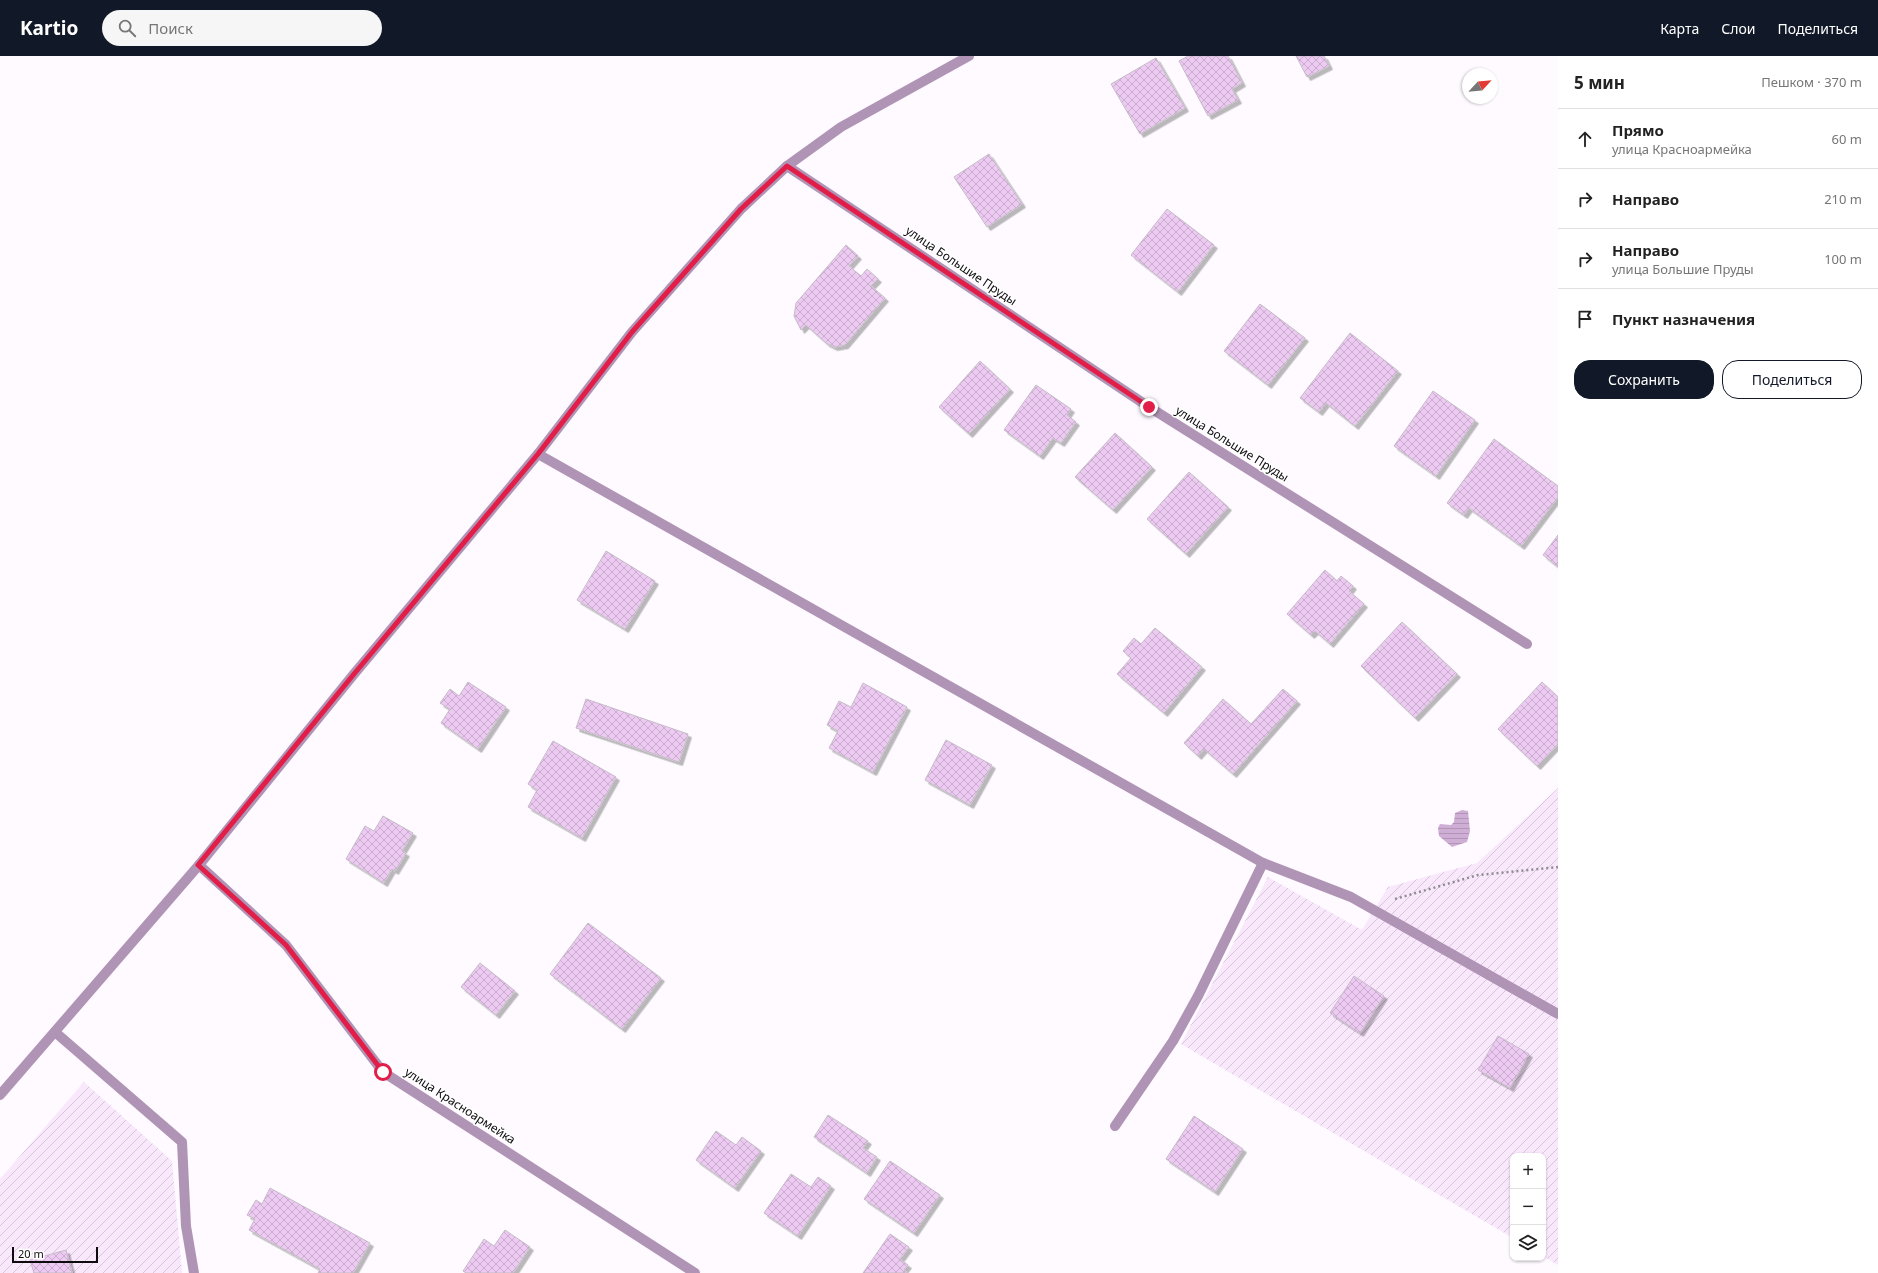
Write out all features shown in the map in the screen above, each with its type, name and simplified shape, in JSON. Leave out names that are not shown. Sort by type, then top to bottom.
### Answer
[{"type":"street","points":[[0,1095],[198,865],[354,674],[538,454],[632,332],[741,209],[787,166],[841,127],[969,56]]},
{"type":"street","name":"улица Большие Пруды","points":[[787,166],[1149,407],[1527,644]]},
{"type":"street","points":[[538,454],[1264,863],[1351,897],[1558,1014]]},
{"type":"street","points":[[1115,1126],[1172,1041],[1191,1009],[1264,863]]},
{"type":"street","name":"улица Красноармейка","points":[[198,865],[286,945],[383,1072],[695,1273]]},
{"type":"street","points":[[55,1032],[182,1142],[186,1226],[194,1273]]},
{"type":"path","points":[[1394,899],[1478,875],[1558,867]]},
{"type":"shaded area","points":[[1558,788],[1558,1265],[1546,1258],[1546,1153],[1510,1153],[1510,1236],[1181,1044],[1268,877],[1362,930],[1388,887],[1477,863]]},
{"type":"shaded area","points":[[1462,810],[1468,811],[1470,831],[1467,842],[1452,847],[1439,836],[1438,828],[1440,824],[1451,825],[1454,822],[1455,813]]},
{"type":"shaded area","points":[[84,1082],[172,1161],[182,1273],[0,1273],[0,1179]]},
{"type":"building","points":[[1188,56],[1228,56],[1242,83],[1232,89],[1238,100],[1208,116],[1179,61]]},
{"type":"building","points":[[1296,56],[1324,56],[1329,66],[1307,77]]},
{"type":"building","points":[[1156,58],[1185,108],[1140,134],[1111,84]]},
{"type":"building","points":[[989,154],[1022,204],[987,227],[954,177]]},
{"type":"building","points":[[1167,209],[1214,245],[1178,292],[1131,255]]},
{"type":"building","points":[[846,245],[858,256],[849,266],[861,276],[867,269],[878,279],[871,286],[885,298],[845,345],[834,347],[826,343],[806,325],[801,330],[794,316],[796,303]]},
{"type":"building","points":[[1260,304],[1305,338],[1268,385],[1224,351]]},
{"type":"building","points":[[1350,333],[1398,371],[1355,426],[1326,403],[1319,412],[1300,398]]},
{"type":"building","points":[[980,361],[1010,389],[969,434],[939,407]]},
{"type":"building","points":[[1036,385],[1071,409],[1067,415],[1076,422],[1061,443],[1053,438],[1040,456],[1004,430]]},
{"type":"building","points":[[1433,391],[1475,420],[1436,476],[1394,446]]},
{"type":"building","points":[[1115,433],[1152,467],[1113,510],[1075,477]]},
{"type":"building","points":[[1494,439],[1558,486],[1558,497],[1521,546],[1469,508],[1464,515],[1447,503]]},
{"type":"building","points":[[1189,472],[1228,507],[1186,554],[1147,519]]},
{"type":"building","points":[[1558,535],[1558,567],[1543,555]]},
{"type":"building","points":[[606,551],[655,581],[625,629],[577,600]]},
{"type":"building","points":[[1325,570],[1337,581],[1341,576],[1353,586],[1349,591],[1364,604],[1330,644],[1315,631],[1311,635],[1287,614]]},
{"type":"building","points":[[1402,622],[1457,674],[1415,718],[1361,666]]},
{"type":"building","points":[[1155,628],[1202,667],[1164,713],[1117,674],[1131,658],[1123,651],[1134,638],[1141,644]]},
{"type":"building","points":[[468,682],[506,707],[478,749],[441,723],[450,709],[440,703],[450,689],[459,696]]},
{"type":"building","points":[[1542,682],[1558,697],[1558,744],[1537,766],[1498,729]]},
{"type":"building","points":[[863,683],[907,707],[873,772],[829,748],[838,731],[827,725],[839,701],[851,707]]},
{"type":"building","points":[[1283,689],[1297,701],[1233,774],[1204,749],[1198,756],[1184,743],[1223,699],[1251,724]]},
{"type":"building","points":[[586,699],[688,734],[679,762],[576,728]]},
{"type":"building","points":[[946,740],[992,765],[970,805],[925,780]]},
{"type":"building","points":[[553,741],[616,777],[582,838],[528,807],[537,790],[528,784]]},
{"type":"building","points":[[383,816],[413,833],[402,851],[406,853],[395,871],[392,869],[384,883],[346,859],[365,826],[374,831]]},
{"type":"building","points":[[588,923],[661,978],[622,1029],[550,974]]},
{"type":"building","points":[[480,963],[515,991],[496,1015],[461,987]]},
{"type":"building","points":[[1354,976],[1384,996],[1360,1033],[1330,1013]]},
{"type":"building","points":[[1498,1036],[1529,1054],[1510,1088],[1478,1070]]},
{"type":"building","points":[[828,1115],[868,1141],[863,1148],[877,1157],[867,1173],[814,1137]]},
{"type":"building","points":[[1194,1116],[1243,1149],[1215,1192],[1166,1159]]},
{"type":"building","points":[[716,1131],[736,1145],[742,1137],[761,1151],[735,1188],[696,1160]]},
{"type":"building","points":[[890,1161],[940,1195],[914,1233],[864,1199]]},
{"type":"building","points":[[791,1174],[811,1187],[818,1177],[831,1186],[798,1236],[764,1213]]},
{"type":"building","points":[[270,1188],[370,1243],[353,1273],[318,1273],[320,1269],[249,1230],[255,1219],[247,1215],[256,1200],[262,1204]]},
{"type":"building","points":[[505,1230],[530,1247],[513,1273],[466,1273],[463,1271],[484,1239],[494,1246]]},
{"type":"building","points":[[890,1234],[909,1247],[900,1259],[908,1265],[904,1270],[908,1273],[863,1273]]},
{"type":"building","points":[[66,1250],[72,1273],[34,1273],[30,1260]]},
{"type":"route","points":[[383,1072],[286,945],[198,865],[354,674],[538,454],[632,332],[741,209],[787,166],[1149,407]]}]
